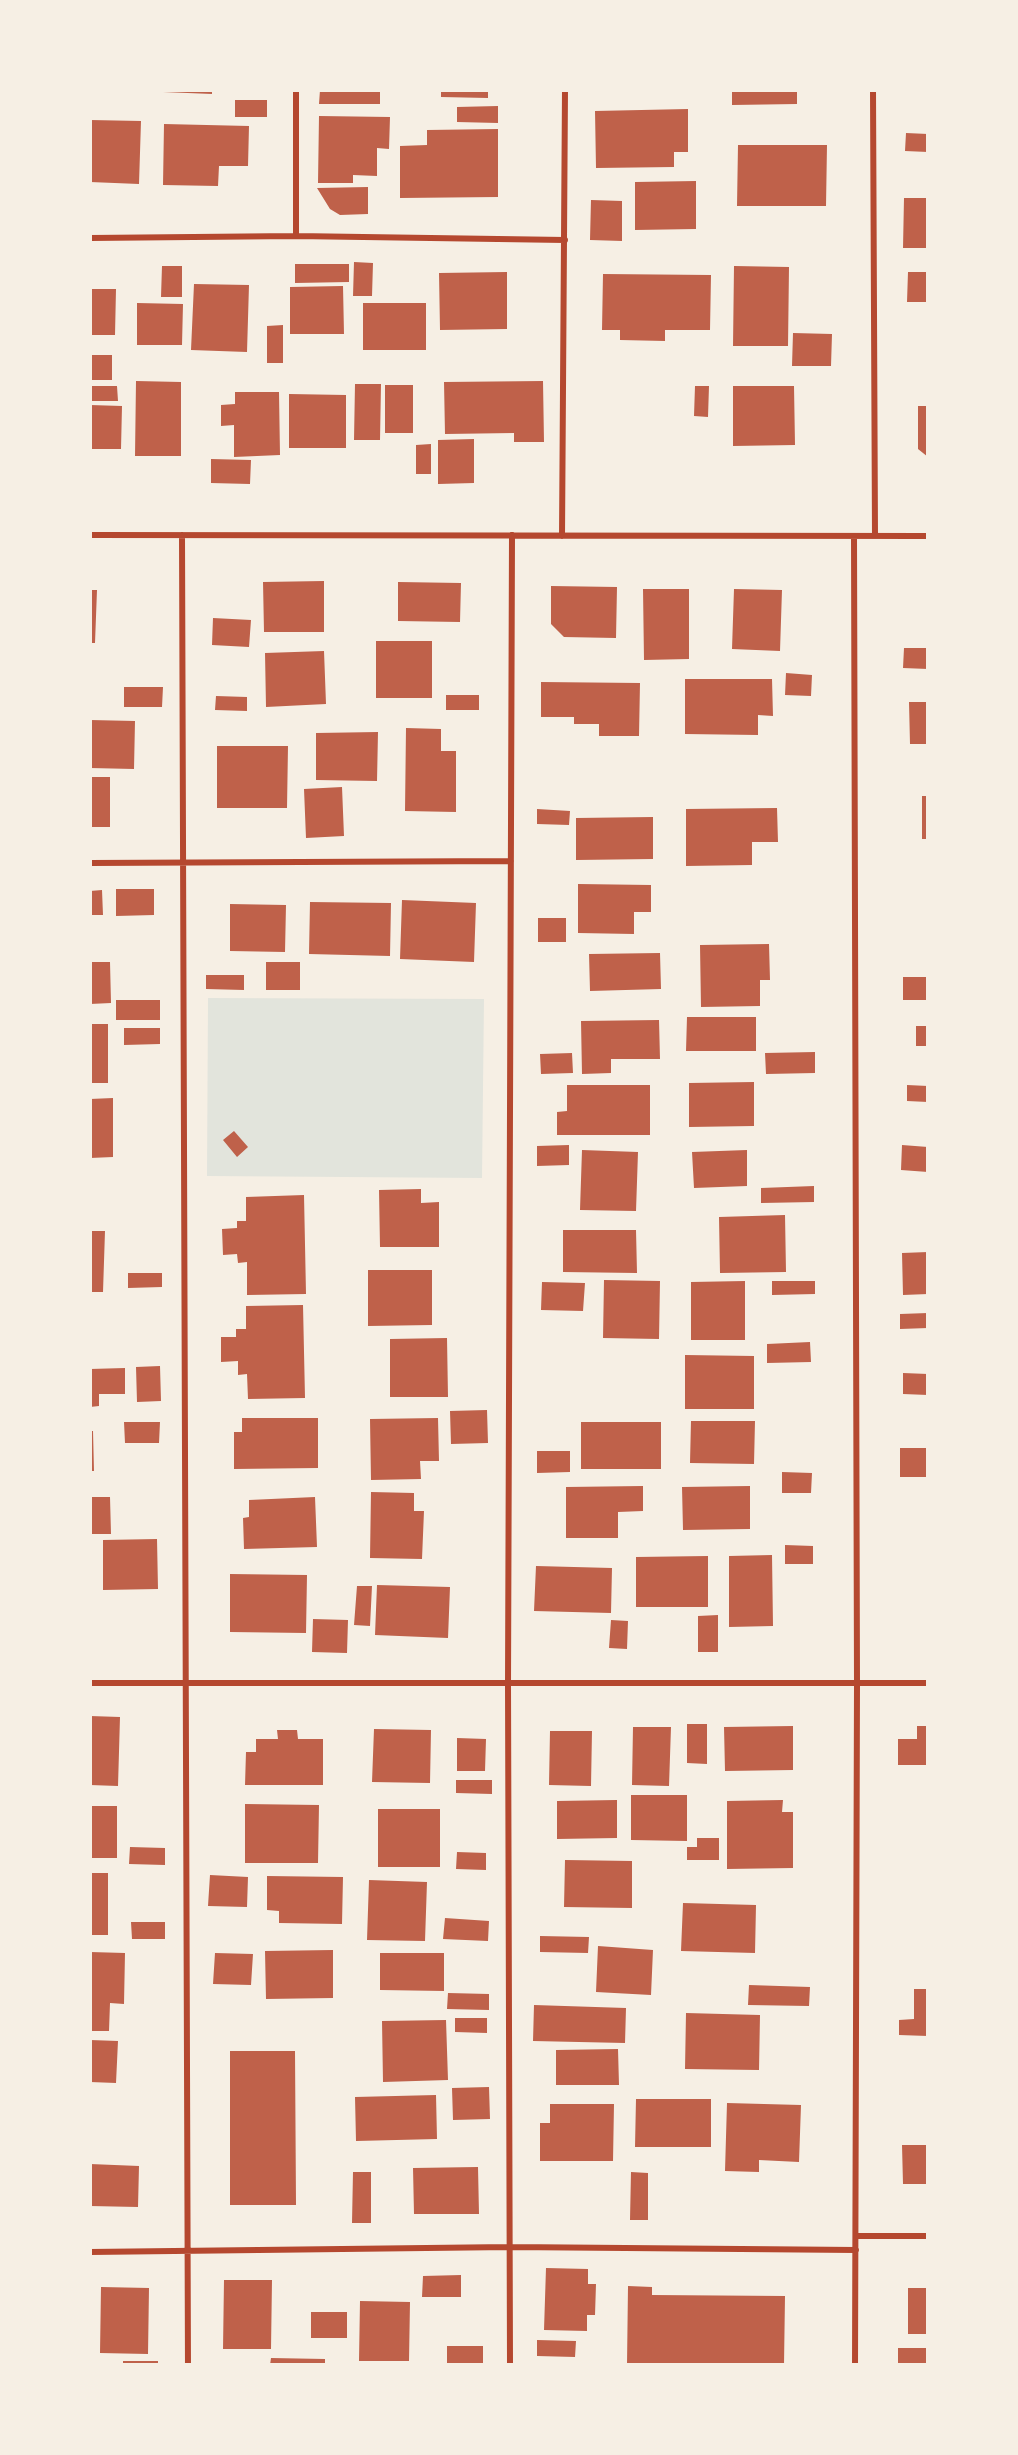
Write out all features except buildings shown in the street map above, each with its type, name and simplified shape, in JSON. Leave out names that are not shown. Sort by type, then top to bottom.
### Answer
[{"type":"street","points":[[296,90],[296,237]]},
{"type":"street","points":[[562,536],[565,90]]},
{"type":"street","points":[[873,90],[874,536]]},
{"type":"street","points":[[90,238],[296,237],[565,240]]},
{"type":"street","points":[[90,535],[928,536]]},
{"type":"street","points":[[182,535],[188,2365]]},
{"type":"street","points":[[510,2365],[508,1684],[512,536]]},
{"type":"street","points":[[854,536],[857,1684],[855,2365]]},
{"type":"street","points":[[90,862],[511,861]]},
{"type":"street","points":[[90,1683],[928,1683]]},
{"type":"street","points":[[857,2236],[928,2236]]},
{"type":"street","points":[[90,2252],[510,2247],[856,2250]]},
{"type":"shaded area","points":[[208,998],[484,999],[482,1178],[207,1176]]}]
